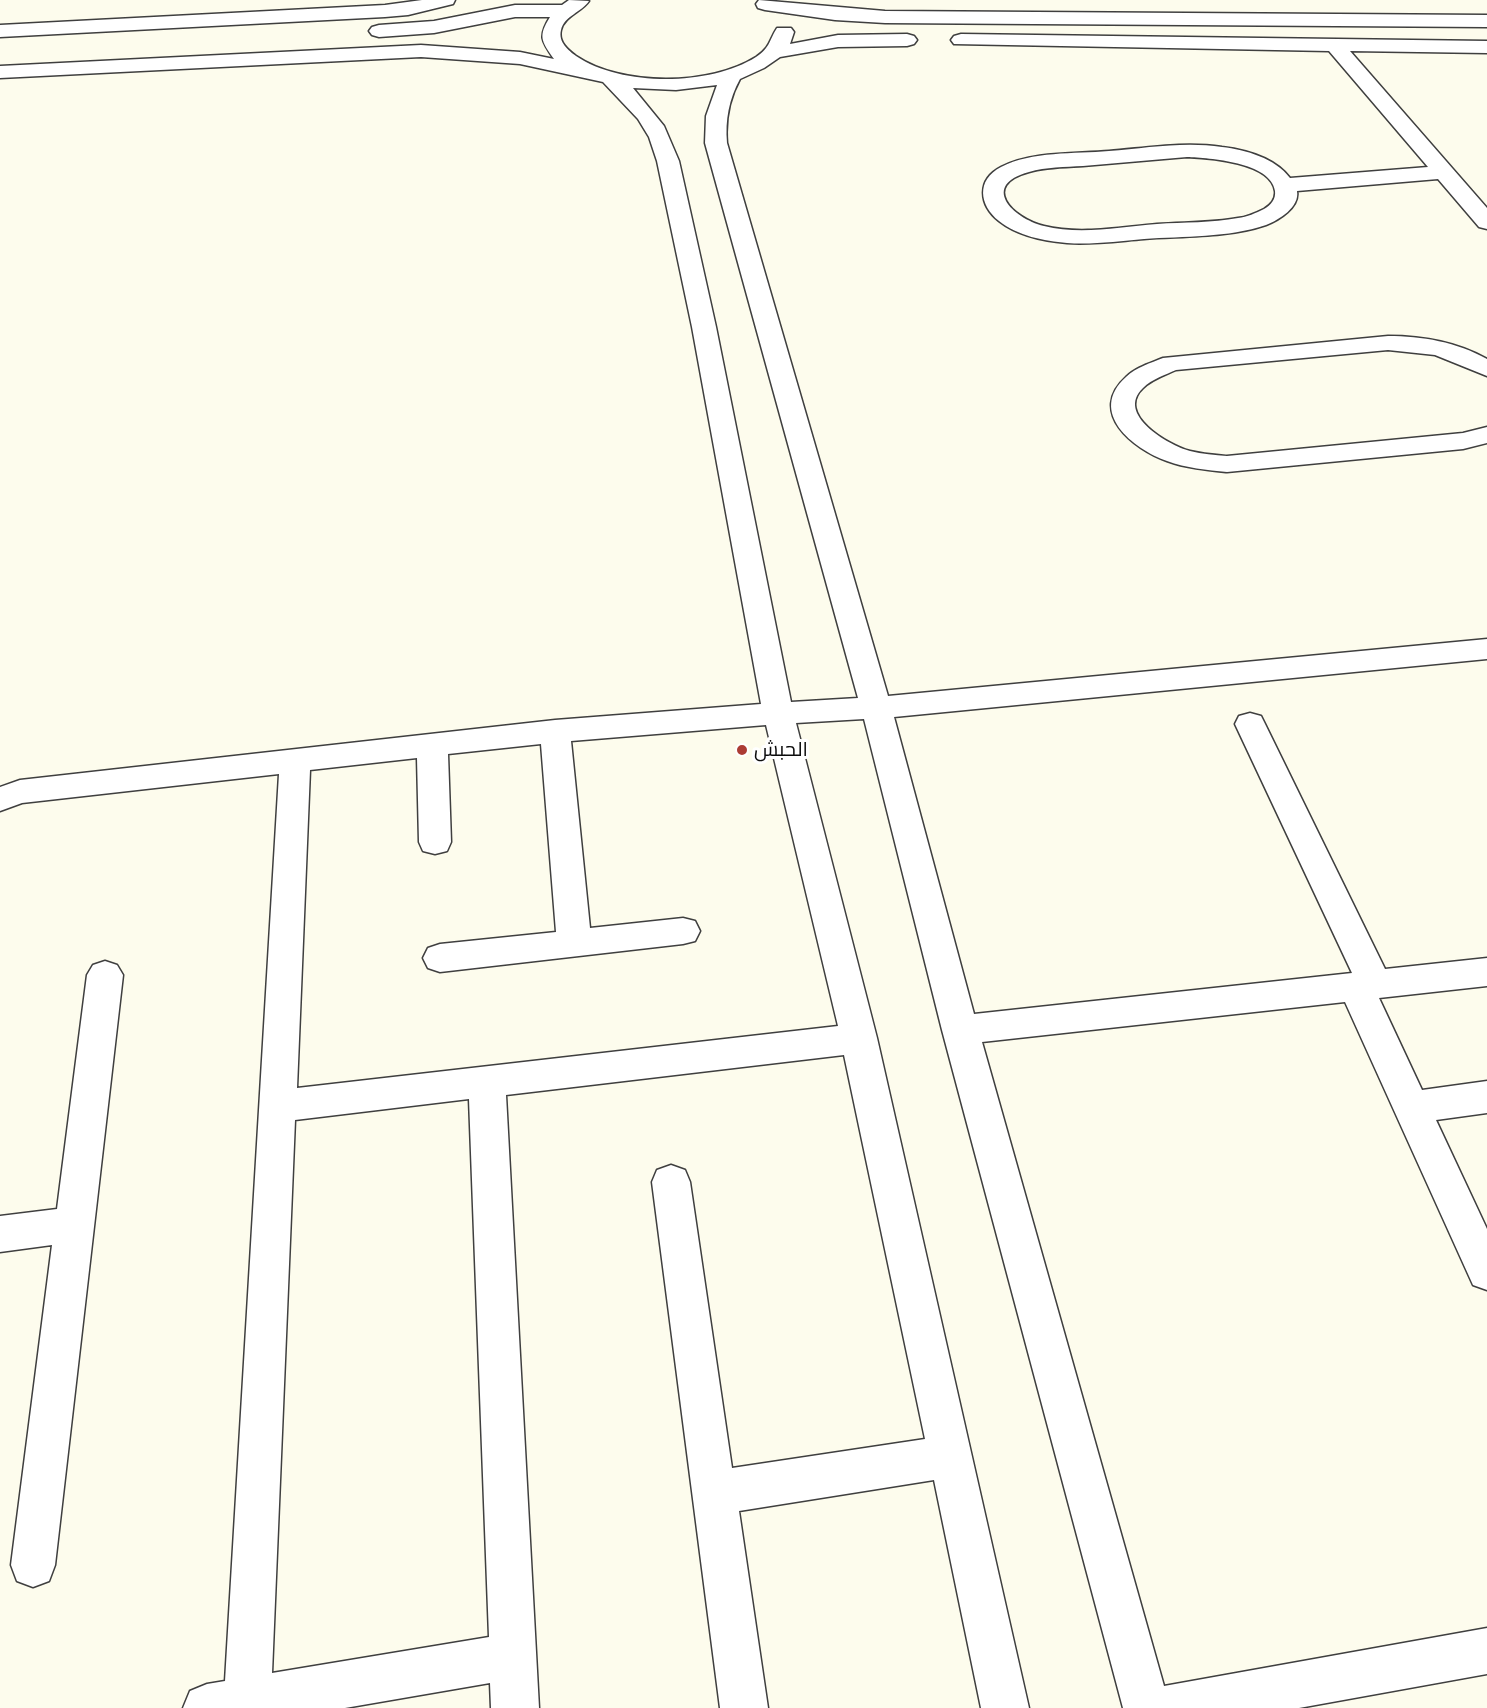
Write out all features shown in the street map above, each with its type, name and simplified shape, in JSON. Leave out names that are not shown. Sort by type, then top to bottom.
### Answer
[{"type":"street","points":[[0,31],[385,11],[408,9],[446,0]]},
{"type":"street","points":[[897,0],[1487,7]]},
{"type":"street","points":[[761,2],[836,15],[885,17],[1487,21]]},
{"type":"street","points":[[761,2],[779,17],[784,31],[783,38],[775,52]]},
{"type":"street","points":[[363,32],[434,27],[515,11],[568,5]]},
{"type":"street","points":[[568,5],[552,26],[552,43],[564,58],[599,75],[638,103],[649,117],[666,153],[704,327],[778,713],[859,1038],[1005,1708]]},
{"type":"street","points":[[0,72],[421,51],[503,56],[599,75],[673,84],[694,83],[732,75],[757,64],[775,52],[838,41],[937,40],[1487,47]]},
{"type":"street","points":[[1334,45],[1487,222]]},
{"type":"street","points":[[732,75],[717,108],[716,143],[876,708],[960,1030],[1147,1708]]},
{"type":"street","points":[[1187,151],[1227,154],[1246,159],[1263,166],[1276,175],[1284,185],[1287,195],[1284,205],[1275,214],[1260,221],[1241,225],[1076,237],[1029,229],[1010,220],[997,209],[992,197],[993,186],[1002,176],[1018,168],[1037,163],[1187,151]]},
{"type":"street","points":[[1284,185],[1444,172]]},
{"type":"street","points":[[1487,369],[1454,352],[1410,343],[1388,343],[1172,363],[1150,370],[1133,381],[1124,395],[1123,410],[1131,426],[1147,441],[1170,453],[1198,461],[1227,464],[1464,441],[1487,435]]},
{"type":"street","points":[[0,799],[20,792],[555,731],[778,713],[876,708],[1487,649]]},
{"type":"street","points":[[1250,724],[1365,985],[1411,1107],[1487,1272]]},
{"type":"street","points":[[555,731],[574,944]]},
{"type":"street","points":[[432,745],[435,842]]},
{"type":"street","points":[[295,761],[277,1106],[227,1705],[513,1656]]},
{"type":"street","points":[[440,958],[683,931]]},
{"type":"street","points":[[960,1030],[1487,972]]},
{"type":"street","points":[[33,1565],[105,975]]},
{"type":"street","points":[[277,1106],[859,1038]]},
{"type":"street","points":[[487,1082],[515,1708]]},
{"type":"street","points":[[1411,1107],[1487,1097]]},
{"type":"street","points":[[671,1182],[744,1708]]},
{"type":"street","points":[[0,1234],[74,1224]]},
{"type":"street","points":[[714,1493],[950,1456]]},
{"type":"street","points":[[1168,1708],[1487,1651]]},
{"type":"place","name":"الحبش","points":[[742,750]]}]
